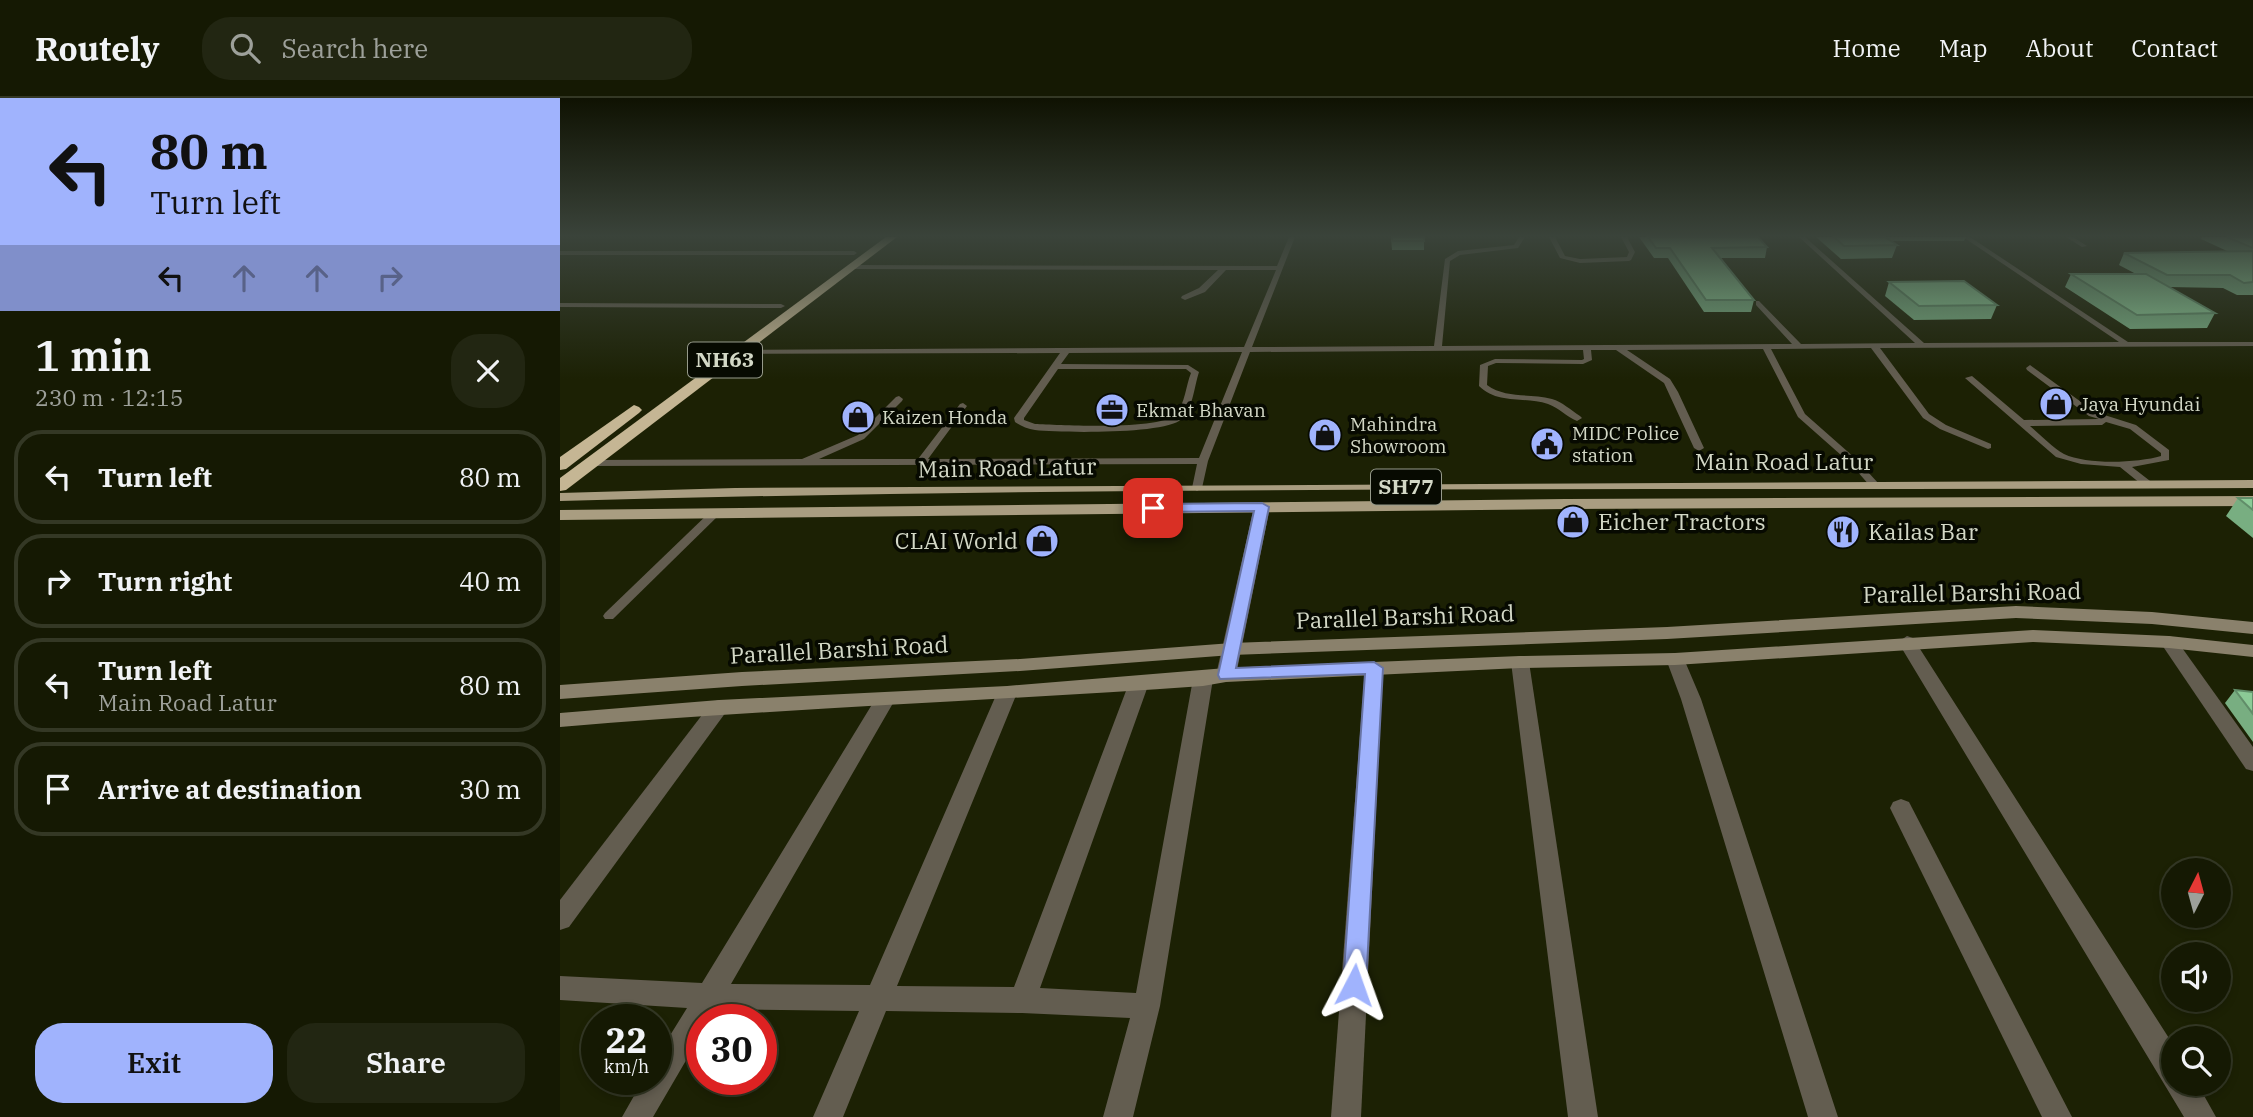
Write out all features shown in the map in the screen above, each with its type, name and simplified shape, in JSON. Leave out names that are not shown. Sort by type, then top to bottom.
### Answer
[{"type":"highway","name":"NH63","points":[[685,374],[815,285]]},
{"type":"highway","name":"NH63","points":[[560,486],[821,285]]},
{"type":"highway","points":[[560,465],[643,404]]},
{"type":"main road","name":"Main Road Latur","points":[[560,497],[735,492],[1197,488],[2253,484]]},
{"type":"main road","name":"Main Road Latur","points":[[560,514],[2253,501]]},
{"type":"street","points":[[1118,1117],[1147,1006],[1214,677],[1232,649],[1262,507]]},
{"type":"street","name":"Parallel Barshi Road","points":[[560,692],[742,679],[1020,665],[1232,649],[1667,633],[2016,612],[2151,618],[2253,628]]},
{"type":"street","points":[[560,720],[719,707],[1007,693],[1214,677],[1521,662],[1675,659],[2033,636],[2169,642],[2253,651]]},
{"type":"street","points":[[1907,642],[2161,1051]]},
{"type":"street","points":[[2169,642],[2253,763]]},
{"type":"street","points":[[1675,659],[1691,699],[1823,1117]]},
{"type":"street","points":[[1521,662],[1583,1117]]},
{"type":"street","points":[[1346,1117],[1374,668]]},
{"type":"street","points":[[1022,1000],[1139,683]]},
{"type":"street","points":[[828,1117],[1007,693]]},
{"type":"street","points":[[637,1117],[886,698]]},
{"type":"street","points":[[560,919],[719,707]]},
{"type":"street","points":[[1901,808],[2057,1117]]},
{"type":"street","points":[[560,988],[707,996],[879,996],[1147,1006]]},
{"type":"street","points":[[2188,1096],[2202,1117]]},
{"type":"lane","points":[[1185,298],[1207,285]]},
{"type":"lane","points":[[1197,488],[1203,461],[1274,285]]},
{"type":"lane","points":[[1438,347],[1444,285]]},
{"type":"lane","points":[[1854,285],[1921,345]]},
{"type":"lane","points":[[2037,285],[2125,343]]},
{"type":"lane","points":[[1759,303],[1798,346]]},
{"type":"lane","points":[[560,305],[781,306]]},
{"type":"lane","points":[[716,352],[1249,347],[2253,344]]},
{"type":"lane","points":[[1873,345],[1926,416],[1943,427],[1988,446]]},
{"type":"lane","points":[[1577,418],[1546,400],[1499,394],[1486,389],[1483,386],[1484,368],[1487,362],[1495,361],[1583,362],[1588,360],[1587,346]]},
{"type":"lane","points":[[1616,346],[1667,382],[1675,392],[1699,448]]},
{"type":"lane","points":[[1766,346],[1801,415],[1853,461],[1874,484]]},
{"type":"lane","points":[[1056,366],[1182,366],[1195,372],[1180,414],[1170,423],[1146,427],[1034,426],[1020,422],[1019,418],[1067,349]]},
{"type":"lane","points":[[1969,378],[2059,455],[2071,461],[2121,463],[2162,460],[2168,456],[2140,431],[2092,414],[2030,368]]},
{"type":"lane","points":[[802,464],[861,437],[900,399]]},
{"type":"lane","points":[[920,463],[963,406]]},
{"type":"lane","points":[[2022,423],[2115,421]]},
{"type":"lane","points":[[589,463],[1203,461]]},
{"type":"lane","points":[[2121,463],[2150,485]]},
{"type":"lane","points":[[609,616],[716,512]]},
{"type":"building","points":[[1695,285],[1742,285],[1754,300],[1706,300]]},
{"type":"building","points":[[1892,285],[1969,285],[1997,305],[1919,306]]},
{"type":"building","points":[[2088,285],[2165,285],[2215,313],[2137,315]]},
{"type":"building","points":[[2238,498],[2253,498],[2253,510]]},
{"type":"building","points":[[2235,690],[2253,692],[2253,714]]},
{"type":"place","name":"Jaya Hyundai","points":[[2056,404]]},
{"type":"place","name":"Ekmat Bhavan","points":[[1112,410]]},
{"type":"place","name":"Kaizen Honda","points":[[858,417]]},
{"type":"place","name":"Mahindra Showroom","points":[[1325,435]]},
{"type":"place","name":"MIDC Police station","points":[[1547,444]]},
{"type":"place","name":"Eicher Tractors","points":[[1573,522]]},
{"type":"place","name":"Kailas Bar","points":[[1843,532]]},
{"type":"place","name":"CLAI World","points":[[1042,541]]},
{"type":"route","points":[[1153,508],[1262,507],[1226,675],[1374,668],[1354,985]]}]
